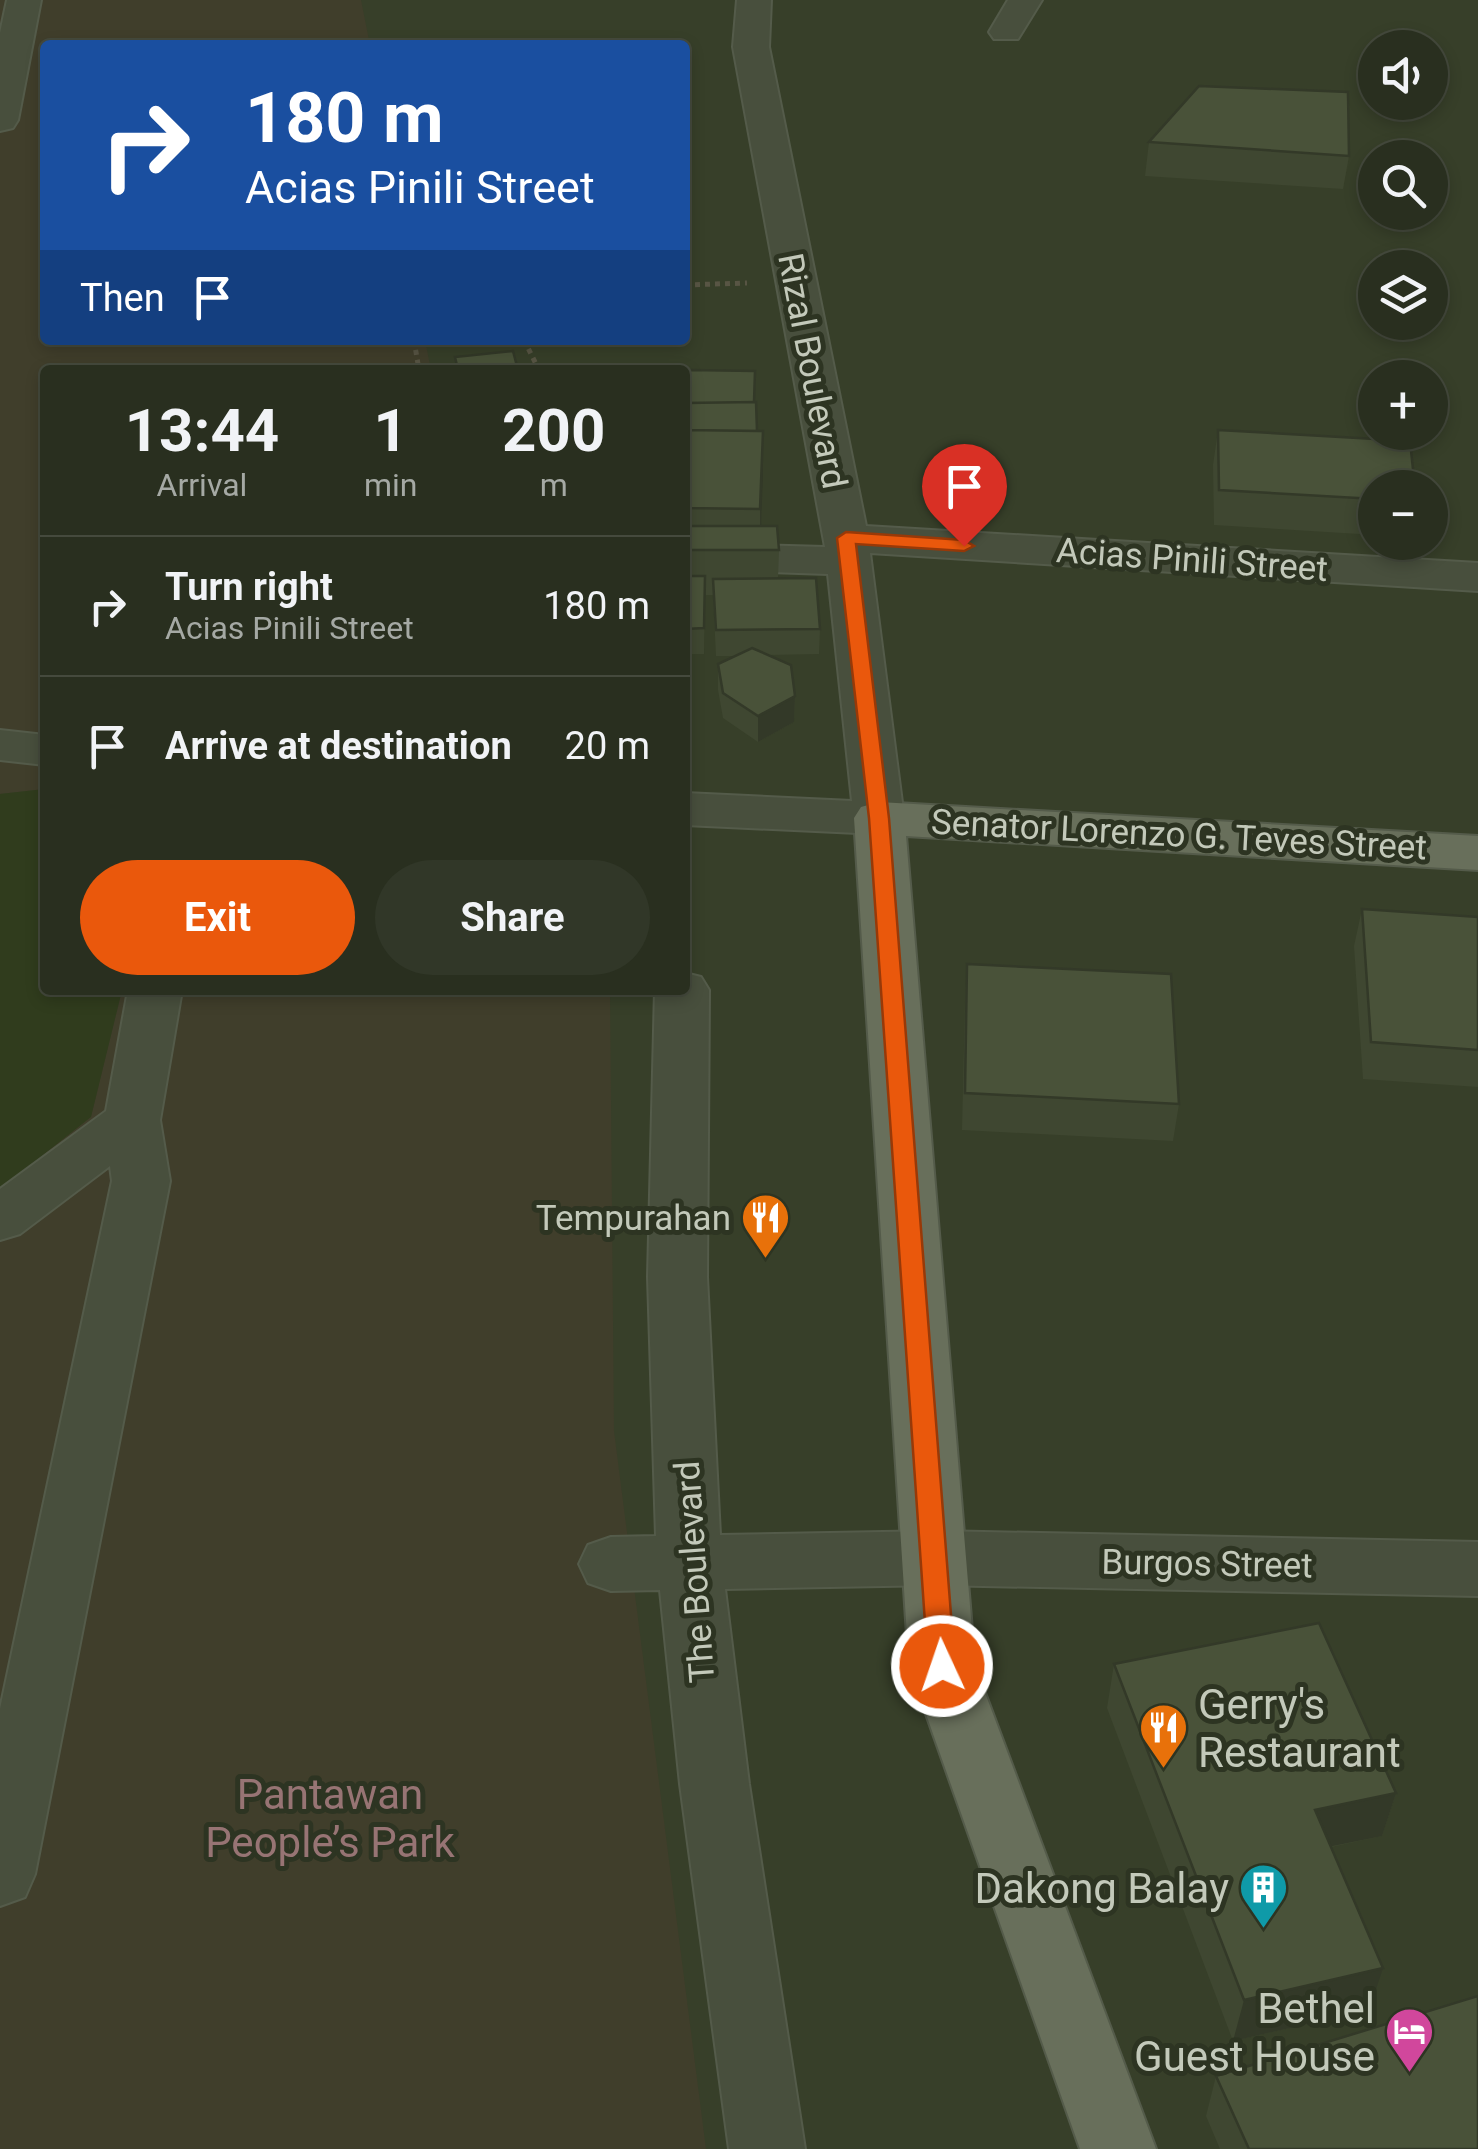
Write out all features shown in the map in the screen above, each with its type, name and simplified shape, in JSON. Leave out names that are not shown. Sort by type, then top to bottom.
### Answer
[{"type":"main road","name":"Senator Lorenzo G. Teves Street","points":[[879,818],[1478,853]]},
{"type":"main road","name":"Rizal Boulevard","points":[[879,818],[937,1558],[942,1666],[1118,2149]]},
{"type":"street","points":[[0,120],[24,0]]},
{"type":"street","name":"Rizal Boulevard","points":[[754,0],[751,47],[793,282],[848,549],[879,818]]},
{"type":"street","points":[[1006,32],[1024,0]]},
{"type":"street","name":"Acias Pinili Street","points":[[690,556],[848,549],[1478,577]]},
{"type":"street","points":[[0,746],[40,750]]},
{"type":"street","points":[[690,810],[879,818]]},
{"type":"street","points":[[0,1874],[140,1181],[132,1120],[154,995]]},
{"type":"street","name":"The Boulevard","points":[[682,995],[682,1375],[690,1562],[712,1770],[767,2149]]},
{"type":"street","points":[[0,1219],[132,1120]]},
{"type":"street","name":"Burgos Street","points":[[610,1564],[937,1558],[1478,1569]]},
{"type":"path","points":[[690,285],[793,282]]},
{"type":"green space","points":[[0,0],[361,0],[369,40],[40,40],[40,345],[426,345],[430,365],[40,365],[40,790],[0,794]]},
{"type":"green space","name":"Pantawan People’s Park","points":[[121,995],[610,995],[614,1431],[706,2149],[0,2149],[0,1189],[91,1116]]},
{"type":"shaded area","points":[[40,790],[40,995],[121,995],[91,1117],[0,1189],[0,794]]},
{"type":"building","points":[[1199,86],[1348,92],[1349,156],[1149,142]]},
{"type":"building","points":[[513,351],[517,365],[457,365],[455,357]]},
{"type":"building","points":[[690,370],[755,371],[754,402],[690,403]]},
{"type":"building","points":[[756,402],[757,431],[690,430],[690,403]]},
{"type":"building","points":[[690,430],[763,431],[760,509],[690,508]]},
{"type":"building","points":[[1218,430],[1358,438],[1358,450],[1411,450],[1413,470],[1358,470],[1358,498],[1219,490]]},
{"type":"building","points":[[690,526],[777,526],[779,550],[690,550]]},
{"type":"building","points":[[690,576],[705,576],[704,628],[690,629]]},
{"type":"building","points":[[816,578],[820,629],[716,630],[713,579]]},
{"type":"building","points":[[752,648],[791,665],[795,696],[758,716],[723,693],[718,664]]},
{"type":"building","points":[[1362,909],[1478,917],[1478,1050],[1371,1042]]},
{"type":"building","points":[[967,964],[1171,974],[1179,1104],[965,1093]]},
{"type":"building","name":"Dakong Balay","points":[[1319,1623],[1396,1793],[1315,1810],[1383,1968],[1244,2000],[1114,1664]]},
{"type":"building","name":"Bethel Guest House","points":[[1478,1996],[1478,2149],[1249,2149],[1216,2076]]},
{"type":"place","name":"Tempurahan","points":[[766,1260]]},
{"type":"place","name":"Gerry's Restaurant","points":[[1163,1770]]},
{"type":"place","name":"Dakong Balay","points":[[1264,1930]]},
{"type":"place","name":"Bethel Guest House","points":[[1410,2074]]},
{"type":"route","points":[[942,1666],[937,1558],[879,818],[846,538],[964,546]]}]
